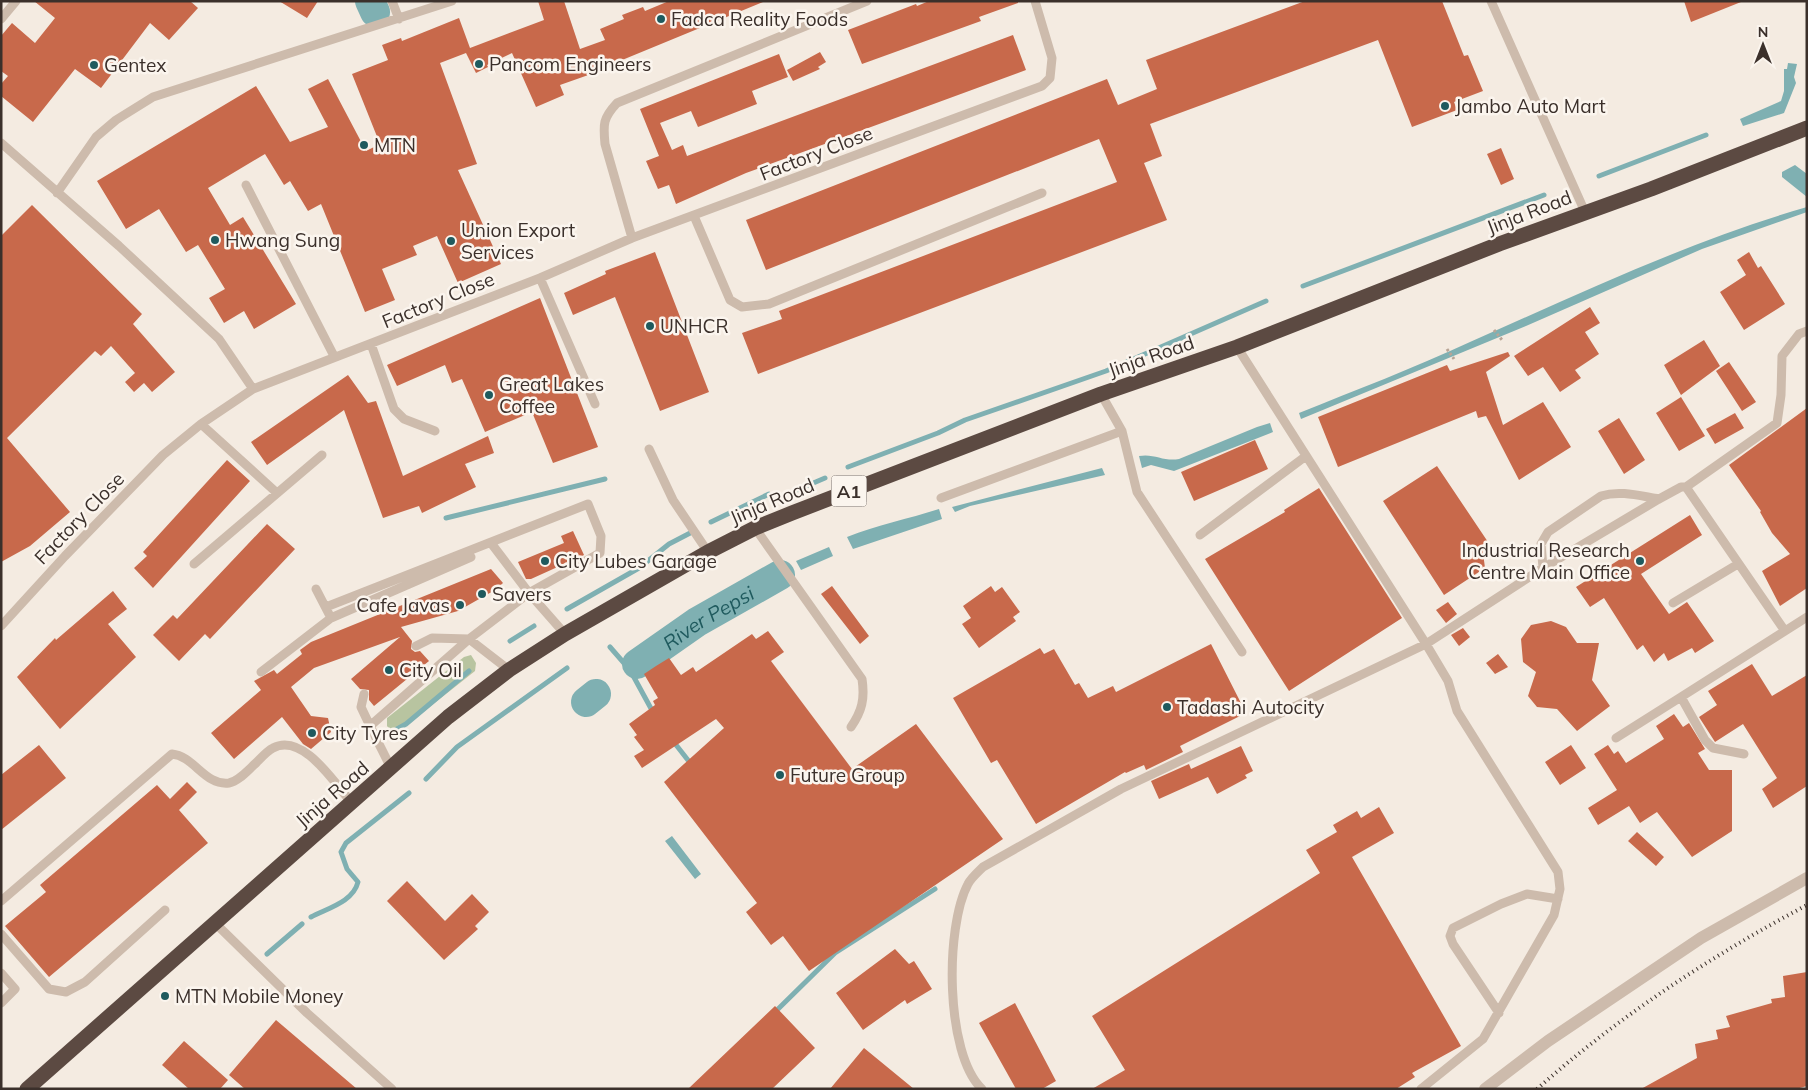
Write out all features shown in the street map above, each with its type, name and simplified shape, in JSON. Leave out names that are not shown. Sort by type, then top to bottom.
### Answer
[{"type":"highway","name":"Jinja Road","points":[[27,1089],[448,717],[509,670],[565,634],[708,552],[755,528],[1101,394],[1237,347],[1807,128]]},
{"type":"street","points":[[1485,1089],[1548,1041],[1701,938],[1807,878]]},
{"type":"lane","points":[[1,19],[16,1]]},
{"type":"lane","points":[[392,1],[399,19]]},
{"type":"lane","points":[[57,193],[96,137],[116,120],[153,97],[452,1]]},
{"type":"lane","points":[[632,238],[605,144],[604,129],[606,115],[617,104],[867,1]]},
{"type":"lane","name":"Factory Close","points":[[1,626],[65,556],[163,455],[201,424],[253,389],[334,356],[371,344],[540,278],[632,238],[1042,86],[1050,78],[1052,58],[1034,1]]},
{"type":"lane","points":[[1491,1],[1585,212]]},
{"type":"lane","points":[[1,143],[119,246],[219,339],[253,389]]},
{"type":"lane","points":[[246,184],[334,356]]},
{"type":"lane","points":[[694,216],[730,300],[742,307],[769,304],[1042,193]]},
{"type":"lane","points":[[540,278],[595,404]]},
{"type":"lane","points":[[982,1089],[974,1082],[960,1050],[953,995],[953,936],[968,883],[983,867],[1121,789],[1426,644],[1543,568],[1659,499],[1681,487],[1686,487],[1777,423],[1781,395],[1782,356],[1799,334],[1807,331]]},
{"type":"lane","points":[[371,344],[394,409],[404,419],[435,430]]},
{"type":"lane","points":[[1237,347],[1426,644],[1448,681],[1457,711],[1558,872],[1558,899],[1554,915],[1539,944],[1518,975],[1500,1013],[1483,1039],[1421,1089]]},
{"type":"lane","points":[[1101,394],[1122,431],[1137,492],[1242,652]]},
{"type":"lane","points":[[201,424],[277,493]]},
{"type":"lane","points":[[941,498],[1122,431]]},
{"type":"lane","points":[[649,449],[674,500],[708,552]]},
{"type":"lane","points":[[194,564],[322,455]]},
{"type":"lane","points":[[1200,535],[1306,456]]},
{"type":"lane","points":[[1686,487],[1785,631]]},
{"type":"lane","points":[[1543,568],[1541,544],[1548,532],[1601,496],[1621,493],[1659,499]]},
{"type":"lane","points":[[261,672],[331,618],[588,504],[601,536],[600,553],[529,593],[469,638],[370,726]]},
{"type":"lane","points":[[755,528],[862,679],[864,693],[862,712],[851,727]]},
{"type":"lane","points":[[493,545],[529,593],[565,634]]},
{"type":"lane","points":[[326,607],[493,545]]},
{"type":"lane","points":[[1673,604],[1738,564]]},
{"type":"lane","points":[[316,589],[331,618]]},
{"type":"lane","points":[[1616,738],[1807,617]]},
{"type":"lane","points":[[416,646],[432,638],[469,638],[509,670]]},
{"type":"lane","points":[[364,694],[361,707],[391,768]]},
{"type":"lane","points":[[1681,697],[1705,740],[1713,748],[1744,754]]},
{"type":"lane","points":[[1,901],[172,754],[182,757],[214,781],[230,782],[238,779],[273,748],[284,744],[291,745],[310,754],[352,803]]},
{"type":"lane","points":[[1500,1013],[1453,944],[1450,936],[1452,928],[1501,904],[1527,894],[1558,899]]},
{"type":"lane","points":[[1,934],[49,989],[66,992],[85,982],[165,910]]},
{"type":"lane","points":[[215,923],[307,1013],[392,1089]]},
{"type":"lane","points":[[1,973],[15,989],[1,1003]]},
{"type":"path","points":[[1494,330],[1502,340]]},
{"type":"path","points":[[1447,349],[1454,359]]},
{"type":"green space","points":[[471,655],[476,663],[475,671],[398,732],[391,731],[387,726],[387,718],[464,657]]},
{"type":"water","points":[[1788,63],[1797,64],[1794,77],[1796,83],[1784,113],[1743,126],[1740,119],[1781,101],[1784,91],[1784,69],[1787,69]]},
{"type":"water","points":[[1795,165],[1807,174],[1807,197],[1782,177],[1782,172]]},
{"type":"water","points":[[1807,207],[1807,212],[1702,249],[1526,326],[1301,419],[1299,413],[1428,361],[1636,269],[1721,236]]},
{"type":"water","points":[[1270,423],[1273,432],[1174,471],[1151,465],[1142,468],[1139,456],[1179,459]]},
{"type":"water","points":[[1102,468],[1105,475],[970,506],[955,512],[952,507]]},
{"type":"water","points":[[939,509],[942,519],[853,549],[847,537],[870,529]]},
{"type":"water","points":[[829,547],[833,556],[801,570],[796,561]]},
{"type":"water","points":[[777,571],[781,579],[712,624],[705,613]]},
{"type":"water","points":[[692,622],[697,629],[639,667],[635,659]]},
{"type":"water","points":[[672,836],[701,874],[695,879],[665,841]]},
{"type":"building","points":[[34,1],[190,1],[198,8],[169,40],[150,23],[101,88],[75,69],[33,122],[1,96],[1,84],[8,76],[1,71],[1,36],[12,23],[35,43],[55,18]]},
{"type":"building","points":[[279,1],[318,1],[307,18]]},
{"type":"building","points":[[538,1],[564,1],[580,49],[605,40],[600,29],[624,19],[622,15],[643,7],[645,11],[669,1],[763,2],[610,65],[611,67],[560,85],[564,95],[536,107],[512,53],[487,65],[488,67],[476,73],[466,53],[440,63],[477,164],[458,170],[501,264],[458,283],[437,236],[413,246],[417,255],[382,269],[395,300],[365,312],[321,204],[308,211],[290,181],[284,185],[265,154],[208,188],[230,225],[243,217],[296,304],[254,329],[244,311],[224,323],[209,298],[225,289],[198,245],[186,252],[159,209],[126,229],[97,181],[256,86],[290,142],[328,127],[308,89],[328,79],[366,151],[380,144],[352,74],[388,60],[382,45],[401,38],[402,41],[459,18],[470,48],[544,20]]},
{"type":"building","points":[[929,1],[1018,1],[1018,3],[979,17],[981,21],[862,64],[848,30],[916,4],[917,6]]},
{"type":"building","points":[[1305,1],[1442,1],[1464,56],[1468,55],[1483,91],[1454,102],[1457,110],[1412,127],[1378,40],[1150,124],[1162,156],[1144,163],[1167,220],[758,374],[742,333],[782,319],[779,311],[1117,182],[1099,139],[766,270],[746,220],[1107,79],[1118,105],[1157,89],[1146,60]]},
{"type":"building","points":[[1684,1],[1741,1],[1741,2],[1691,22]]},
{"type":"building","points":[[1013,35],[1026,70],[746,173],[676,204],[669,185],[658,189],[646,161],[659,156],[640,109],[779,54],[788,77],[752,91],[757,104],[698,127],[691,111],[660,123],[672,150],[683,145],[687,156]]},
{"type":"building","points":[[820,52],[826,62],[818,67],[820,69],[793,81],[787,70]]},
{"type":"building","points":[[1501,148],[1514,179],[1501,185],[1487,154]]},
{"type":"building","points":[[32,205],[142,314],[133,324],[175,372],[152,392],[144,383],[134,392],[125,382],[135,373],[111,346],[101,356],[95,351],[7,438],[70,512],[30,546],[1,562],[1,236]]},
{"type":"building","points":[[655,252],[709,392],[660,411],[615,297],[573,315],[564,293],[606,274],[605,271]]},
{"type":"building","points":[[1749,252],[1758,268],[1761,266],[1785,304],[1744,330],[1720,292],[1746,275],[1737,260]]},
{"type":"building","points":[[540,298],[598,447],[553,463],[532,412],[485,432],[462,379],[452,383],[445,365],[397,386],[387,365]]},
{"type":"building","points":[[1590,307],[1600,323],[1585,332],[1599,354],[1575,370],[1581,378],[1560,392],[1543,367],[1528,376],[1514,356]]},
{"type":"building","points":[[1704,340],[1720,366],[1681,395],[1664,365]]},
{"type":"building","points":[[1508,352],[1510,356],[1486,372],[1503,425],[1543,402],[1571,447],[1519,480],[1486,416],[1478,418],[1476,411],[1338,467],[1318,417],[1447,365],[1450,371]]},
{"type":"building","points":[[1729,362],[1756,402],[1742,411],[1716,371]]},
{"type":"building","points":[[348,375],[368,403],[376,401],[403,476],[488,436],[494,453],[465,464],[476,487],[422,513],[419,506],[383,518],[344,410],[267,465],[251,442]]},
{"type":"building","points":[[1681,397],[1705,436],[1679,451],[1656,413]]},
{"type":"building","points":[[1807,408],[1807,588],[1780,606],[1762,571],[1790,554],[1772,533],[1761,511],[1729,465]]},
{"type":"building","points":[[1735,413],[1744,428],[1715,444],[1706,429]]},
{"type":"building","points":[[1619,418],[1645,460],[1624,474],[1598,431]]},
{"type":"building","points":[[1255,440],[1268,469],[1194,501],[1181,472]]},
{"type":"building","points":[[227,460],[250,481],[153,588],[134,568],[147,556],[143,552]]},
{"type":"building","points":[[1437,466],[1488,542],[1482,545],[1485,568],[1444,595],[1383,501]]},
{"type":"building","points":[[1319,488],[1402,618],[1289,691],[1205,559],[1285,512],[1284,510]]},
{"type":"building","points":[[1690,515],[1702,535],[1641,574],[1669,614],[1687,602],[1714,641],[1695,653],[1692,648],[1668,661],[1664,653],[1654,662],[1643,645],[1637,650],[1604,598],[1590,607],[1576,587]]},
{"type":"building","points":[[267,524],[295,549],[210,639],[205,634],[179,661],[153,635],[173,615],[177,619]]},
{"type":"building","points":[[573,531],[584,555],[531,579],[526,579],[518,562],[564,543],[561,536]]},
{"type":"building","points":[[491,569],[503,583],[495,590],[458,611],[401,627],[412,641],[411,649],[415,652],[420,651],[429,661],[374,706],[369,700],[369,690],[360,689],[351,679],[400,637],[314,668],[291,687],[311,716],[328,718],[331,732],[311,749],[303,744],[282,717],[234,759],[211,733],[261,690],[254,681],[274,670],[277,674],[302,654],[300,650],[311,642]]},
{"type":"building","points":[[832,586],[869,636],[860,644],[821,594]]},
{"type":"building","points":[[991,586],[995,592],[1002,587],[1020,612],[1013,617],[1016,621],[979,648],[962,624],[971,618],[963,606]]},
{"type":"building","points":[[113,591],[127,609],[108,624],[136,657],[60,729],[17,677],[55,638],[56,640]]},
{"type":"building","points":[[1448,602],[1457,614],[1446,623],[1436,610]]},
{"type":"building","points":[[1551,621],[1566,627],[1577,643],[1599,643],[1592,680],[1610,706],[1577,731],[1557,709],[1537,707],[1528,696],[1536,672],[1523,662],[1521,639],[1531,625]]},
{"type":"building","points":[[1463,628],[1470,637],[1459,646],[1451,635]]},
{"type":"building","points":[[768,631],[784,652],[771,661],[852,769],[916,724],[1003,839],[809,971],[783,936],[771,945],[746,912],[757,903],[664,782],[724,728],[716,719],[642,768],[634,756],[644,750],[634,737],[637,735],[629,724],[655,705],[653,701],[658,698],[644,674],[669,658],[681,675],[693,667],[696,672],[752,634],[756,639]]},
{"type":"building","points":[[1211,644],[1246,713],[1180,746],[1183,752],[1146,770],[1144,765],[1125,772],[1036,824],[997,760],[991,763],[953,698],[1040,648],[1044,654],[1054,649],[1075,685],[1079,683],[1088,698],[1113,686],[1116,692]]},
{"type":"building","points":[[1498,654],[1508,667],[1495,674],[1486,663]]},
{"type":"building","points":[[1752,664],[1772,696],[1807,675],[1807,786],[1773,808],[1762,789],[1777,778],[1743,724],[1715,742],[1699,717],[1717,705],[1708,691]]},
{"type":"building","points":[[1674,714],[1683,727],[1689,723],[1705,749],[1698,753],[1709,770],[1732,770],[1732,831],[1692,857],[1657,812],[1640,823],[1629,806],[1598,825],[1588,808],[1617,790],[1594,754],[1608,745],[1614,754],[1618,751],[1626,763],[1664,739],[1656,726]]},
{"type":"building","points":[[39,745],[66,778],[1,830],[1,775]]},
{"type":"building","points":[[1571,745],[1586,768],[1560,785],[1545,762]]},
{"type":"building","points":[[1241,746],[1253,771],[1245,775],[1247,778],[1217,794],[1208,777],[1159,799],[1151,781],[1189,764],[1191,769]]},
{"type":"building","points":[[187,782],[197,792],[179,810],[208,843],[49,977],[5,926],[46,892],[40,885],[157,785],[170,799]]},
{"type":"building","points":[[1379,807],[1394,833],[1352,857],[1461,1046],[1412,1073],[1415,1077],[1396,1089],[1092,1089],[1125,1070],[1092,1016],[1320,873],[1306,850],[1337,832],[1333,825],[1357,811],[1361,818]]},
{"type":"building","points":[[1637,832],[1664,857],[1656,866],[1628,841]]},
{"type":"building","points":[[407,881],[445,921],[472,894],[489,912],[475,926],[478,929],[444,960],[387,901]]},
{"type":"building","points":[[895,949],[909,964],[914,961],[932,989],[907,1004],[905,1000],[863,1030],[836,993]]},
{"type":"building","points":[[1807,972],[1807,1086],[1796,1089],[1641,1089],[1697,1058],[1695,1044],[1718,1039],[1716,1030],[1730,1027],[1726,1016],[1772,1003],[1771,999],[1785,997],[1783,976]]},
{"type":"building","points":[[1015,1003],[1056,1081],[1042,1089],[1016,1089],[979,1023]]},
{"type":"building","points":[[775,1006],[815,1048],[772,1089],[688,1089]]},
{"type":"building","points":[[276,1020],[357,1089],[245,1089],[229,1075]]},
{"type":"building","points":[[184,1041],[228,1080],[220,1089],[189,1089],[162,1065]]},
{"type":"building","points":[[864,1048],[914,1089],[830,1089]]},
{"type":"waterway","points":[[370,1],[375,12]]},
{"type":"waterway","points":[[1599,176],[1706,135]]},
{"type":"waterway","points":[[1303,286],[1544,195]]},
{"type":"waterway","points":[[848,467],[938,433],[965,420],[1106,371],[1266,301]]},
{"type":"waterway","points":[[797,490],[825,478]]},
{"type":"waterway","points":[[446,518],[605,479]]},
{"type":"waterway","points":[[711,522],[769,494]]},
{"type":"waterway","points":[[567,609],[639,568],[669,544],[694,531]]},
{"type":"waterway","name":"River Pepsi","points":[[637,664],[697,622],[780,575]]},
{"type":"waterway","points":[[510,641],[534,626]]},
{"type":"waterway","points":[[610,647],[630,670],[654,714]]},
{"type":"waterway","points":[[426,779],[457,747],[567,668]]},
{"type":"waterway","points":[[397,729],[406,724],[469,671]]},
{"type":"waterway","name":"River Pepsi","points":[[586,702],[596,694]]},
{"type":"waterway","points":[[673,741],[691,764]]},
{"type":"waterway","points":[[311,917],[339,904],[351,895],[355,889],[358,882],[347,869],[341,852],[346,843],[409,793]]},
{"type":"waterway","points":[[774,1013],[835,953],[935,889]]},
{"type":"waterway","points":[[267,954],[302,924]]},
{"type":"railway","points":[[1537,1089],[1600,1037],[1666,989],[1736,945],[1807,905]]},
{"type":"place","name":"Fadca Reality Foods","points":[[661,19]]},
{"type":"place","name":"Pancom Engineers","points":[[479,64]]},
{"type":"place","name":"Gentex","points":[[94,65]]},
{"type":"place","name":"Jambo Auto Mart","points":[[1445,106]]},
{"type":"place","name":"MTN","points":[[364,145]]},
{"type":"place","name":"Hwang Sung","points":[[215,240]]},
{"type":"place","name":"Union Export Services","points":[[451,241]]},
{"type":"place","name":"UNHCR","points":[[650,326]]},
{"type":"place","name":"Great Lakes Coffee","points":[[489,395]]},
{"type":"place","name":"City Lubes Garage","points":[[545,561]]},
{"type":"place","name":"Industrial Research Centre Main Office","points":[[1640,561]]},
{"type":"place","name":"Savers","points":[[482,594]]},
{"type":"place","name":"Cafe Javas","points":[[460,605]]},
{"type":"place","name":"City Oil","points":[[389,670]]},
{"type":"place","name":"Tadashi Autocity","points":[[1167,707]]},
{"type":"place","name":"City Tyres","points":[[312,733]]},
{"type":"place","name":"Future Group","points":[[780,775]]},
{"type":"place","name":"MTN Mobile Money","points":[[165,996]]}]
